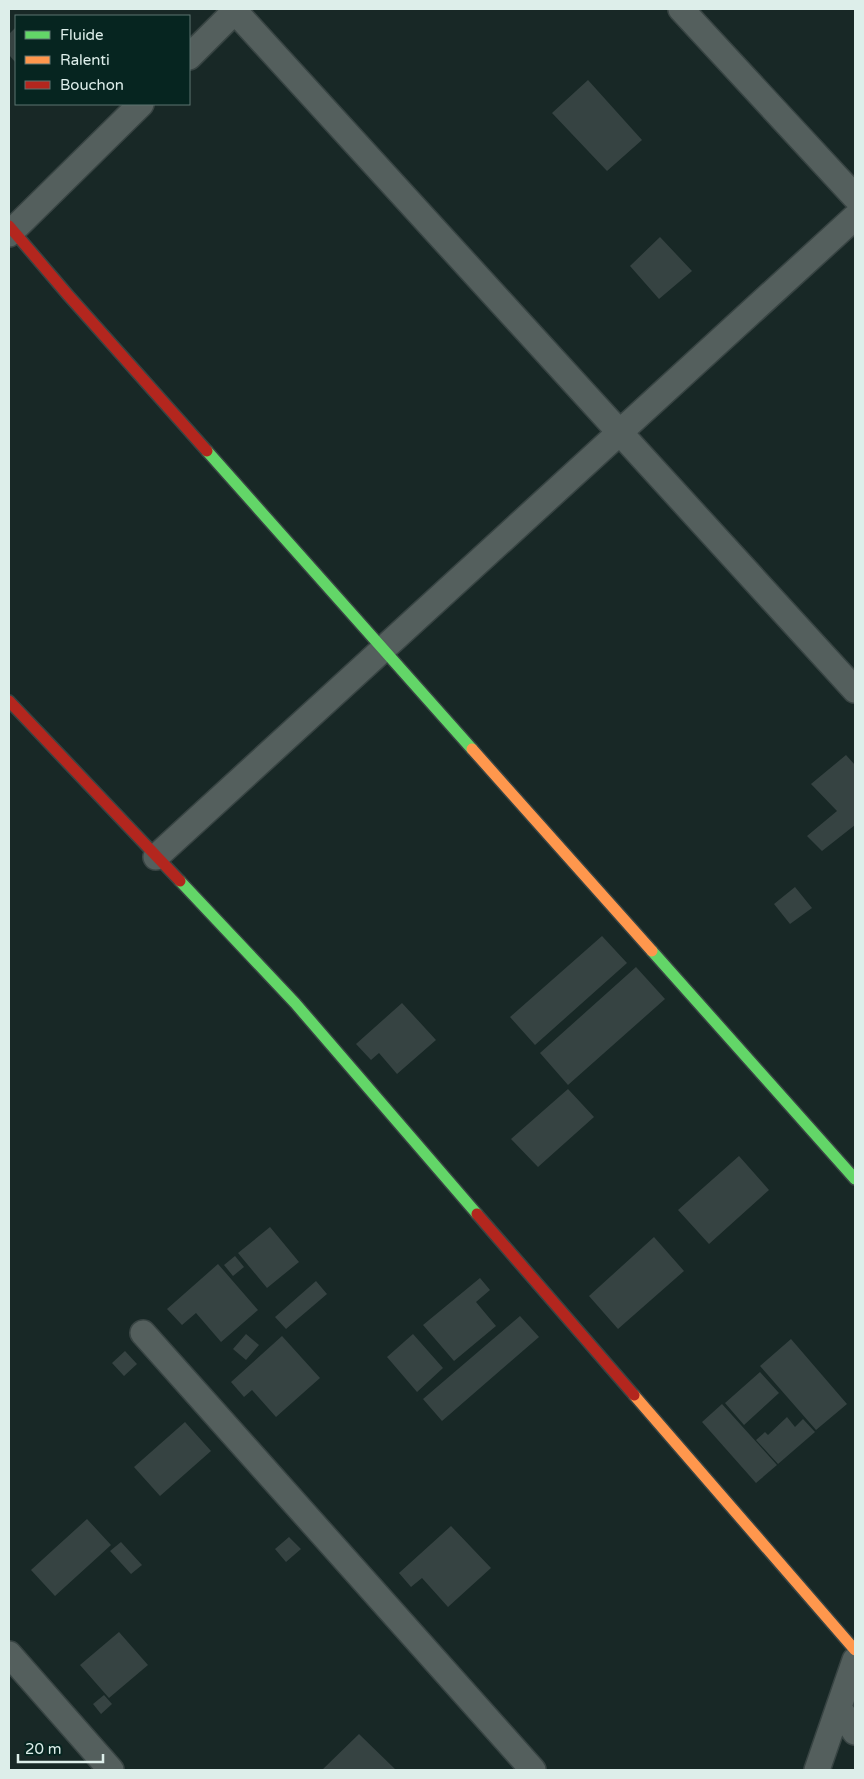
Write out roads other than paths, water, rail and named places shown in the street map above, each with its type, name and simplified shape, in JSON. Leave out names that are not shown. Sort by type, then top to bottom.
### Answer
[{"type":"street","points":[[190,56],[235,9],[855,690]]},
{"type":"street","points":[[681,9],[855,197]]},
{"type":"street","points":[[140,105],[10,230],[855,1178]]},
{"type":"street","points":[[156,857],[855,218]]},
{"type":"street","points":[[9,701],[295,1003],[855,1650]]},
{"type":"street","points":[[143,1332],[534,1770]]},
{"type":"street","points":[[9,1654],[111,1770]]},
{"type":"street","points":[[817,1770],[855,1660]]},
{"type":"street","points":[[839,1708],[855,1732]]}]
